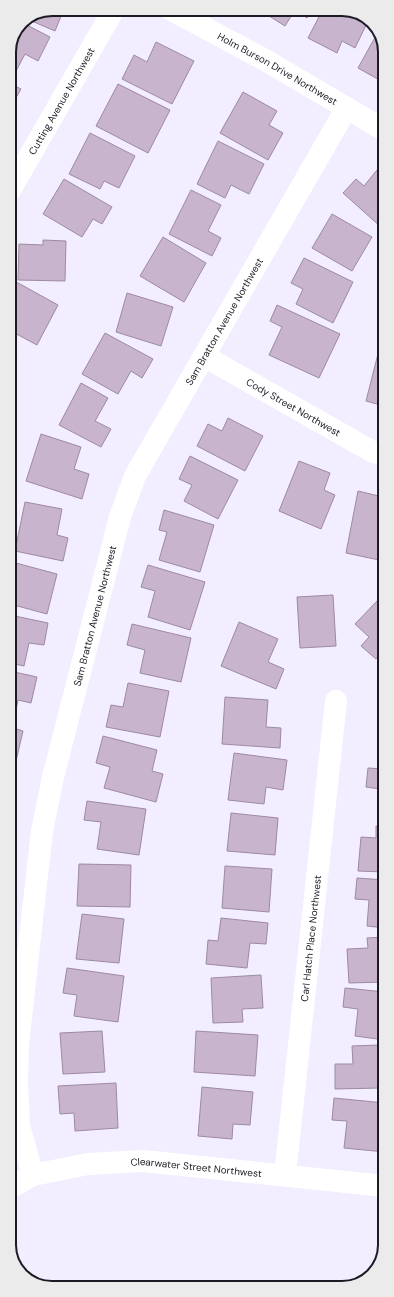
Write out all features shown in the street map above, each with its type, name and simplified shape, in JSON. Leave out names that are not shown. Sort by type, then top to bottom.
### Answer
[{"type":"street","name":"Cutting Avenue Northwest","points":[[16,180],[110,16]]},
{"type":"street","name":"Holm Burson Drive Northwest","points":[[183,16],[265,60],[378,127]]},
{"type":"street","name":"Sam Bratton Avenue Northwest","points":[[33,1175],[19,1126],[17,1081],[18,1044],[42,831],[52,785],[120,517],[134,476],[346,109]]},
{"type":"street","name":"Cody Street Northwest","points":[[204,356],[373,452],[378,453]]},
{"type":"street","name":"Carl Hatch Place Northwest","points":[[286,1175],[336,701]]},
{"type":"street","name":"Clearwater Street Northwest","points":[[16,1185],[33,1175],[88,1164],[143,1161],[378,1185]]},
{"type":"building","points":[[61,16],[55,31],[33,22],[45,17]]},
{"type":"building","points":[[269,16],[291,16],[285,26]]},
{"type":"building","points":[[319,16],[349,17],[364,23],[366,25],[355,48],[342,41],[337,53],[308,38]]},
{"type":"building","points":[[28,26],[50,37],[38,61],[25,54],[16,71],[17,45],[22,32]]},
{"type":"building","points":[[375,38],[378,47],[378,79],[358,68]]},
{"type":"building","points":[[156,42],[194,61],[172,104],[122,79],[134,55],[147,62]]},
{"type":"building","points":[[118,84],[170,110],[148,153],[96,126]]},
{"type":"building","points":[[16,86],[21,89],[16,98]]},
{"type":"building","points":[[243,92],[277,111],[269,125],[283,133],[268,160],[220,133]]},
{"type":"building","points":[[90,133],[135,156],[119,188],[104,181],[100,189],[69,174]]},
{"type":"building","points":[[218,141],[264,164],[249,194],[231,185],[225,198],[197,184]]},
{"type":"building","points":[[377,170],[378,171],[378,224],[343,193],[356,179],[364,186]]},
{"type":"building","points":[[64,179],[112,207],[102,224],[93,219],[82,237],[43,214]]},
{"type":"building","points":[[191,190],[221,205],[208,231],[221,238],[212,256],[169,234]]},
{"type":"building","points":[[332,214],[372,237],[352,271],[312,248]]},
{"type":"building","points":[[163,237],[206,263],[184,302],[140,276]]},
{"type":"building","points":[[43,240],[66,241],[65,281],[18,280],[19,244],[43,245]]},
{"type":"building","points":[[304,258],[353,282],[333,323],[296,304],[303,289],[291,283]]},
{"type":"building","points":[[16,282],[58,305],[37,345],[16,334]]},
{"type":"building","points":[[127,293],[173,307],[161,346],[116,332]]},
{"type":"building","points":[[277,305],[340,334],[319,378],[269,355],[282,327],[270,321]]},
{"type":"building","points":[[105,333],[153,359],[142,378],[131,371],[118,394],[82,374]]},
{"type":"building","points":[[378,354],[378,404],[366,401]]},
{"type":"building","points":[[81,383],[108,398],[95,421],[111,429],[101,447],[59,425]]},
{"type":"building","points":[[228,418],[263,436],[245,471],[197,446],[208,424],[222,431]]},
{"type":"building","points":[[41,434],[81,447],[74,469],[89,474],[82,499],[26,481]]},
{"type":"building","points":[[190,456],[238,480],[218,519],[184,501],[192,485],[179,479]]},
{"type":"building","points":[[299,461],[330,473],[324,490],[335,495],[321,529],[279,511]]},
{"type":"building","points":[[358,491],[378,496],[378,560],[346,553]]},
{"type":"building","points":[[25,502],[62,509],[57,535],[68,538],[63,561],[16,551]]},
{"type":"building","points":[[164,510],[214,525],[200,572],[159,560],[167,532],[159,530]]},
{"type":"building","points":[[16,563],[57,574],[47,614],[16,606]]},
{"type":"building","points":[[148,565],[205,582],[190,630],[148,617],[155,591],[141,587]]},
{"type":"building","points":[[333,595],[336,646],[300,648],[297,597]]},
{"type":"building","points":[[378,600],[378,657],[376,659],[361,646],[369,637],[355,624]]},
{"type":"building","points":[[16,616],[48,623],[44,645],[29,643],[24,666],[16,664]]},
{"type":"building","points":[[239,622],[278,639],[268,662],[284,669],[276,689],[221,666]]},
{"type":"building","points":[[132,624],[191,638],[181,682],[140,673],[145,650],[127,645]]},
{"type":"building","points":[[16,672],[37,677],[31,703],[18,700],[16,710]]},
{"type":"building","points":[[128,683],[169,691],[160,737],[106,727],[111,705],[123,707]]},
{"type":"building","points":[[225,697],[268,700],[266,727],[281,728],[280,748],[222,744]]},
{"type":"building","points":[[16,729],[23,731],[16,761]]},
{"type":"building","points":[[103,736],[157,750],[152,771],[163,774],[156,802],[104,788],[110,767],[96,763]]},
{"type":"building","points":[[234,753],[287,760],[283,790],[266,787],[264,804],[228,800]]},
{"type":"building","points":[[368,768],[378,769],[378,789],[366,787]]},
{"type":"building","points":[[87,801],[146,809],[139,855],[97,849],[101,822],[84,820]]},
{"type":"building","points":[[231,813],[278,818],[275,855],[227,851]]},
{"type":"building","points":[[376,826],[378,826],[378,872],[358,871],[361,837],[376,838]]},
{"type":"building","points":[[79,864],[131,865],[130,907],[77,906]]},
{"type":"building","points":[[225,866],[272,869],[269,912],[222,908]]},
{"type":"building","points":[[357,878],[378,880],[378,927],[367,926],[369,900],[355,899]]},
{"type":"building","points":[[82,914],[124,919],[119,963],[76,959]]},
{"type":"building","points":[[221,918],[268,923],[266,944],[250,943],[247,968],[206,964],[208,940],[218,941]]},
{"type":"building","points":[[378,937],[378,982],[349,983],[347,949],[368,948],[367,938]]},
{"type":"building","points":[[67,968],[124,976],[118,1022],[74,1016],[77,995],[63,993]]},
{"type":"building","points":[[261,975],[263,1008],[242,1009],[243,1022],[213,1023],[211,978]]},
{"type":"building","points":[[345,988],[378,991],[378,1039],[355,1036],[358,1009],[343,1007]]},
{"type":"building","points":[[102,1031],[105,1072],[63,1074],[60,1033]]},
{"type":"building","points":[[196,1031],[258,1035],[255,1076],[194,1072]]},
{"type":"building","points":[[378,1045],[378,1088],[335,1089],[335,1064],[353,1064],[352,1046]]},
{"type":"building","points":[[116,1083],[118,1128],[75,1131],[74,1113],[60,1114],[58,1086]]},
{"type":"building","points":[[202,1087],[253,1092],[250,1125],[233,1124],[232,1139],[198,1136]]},
{"type":"building","points":[[334,1098],[378,1102],[378,1151],[344,1148],[347,1121],[332,1120]]}]
